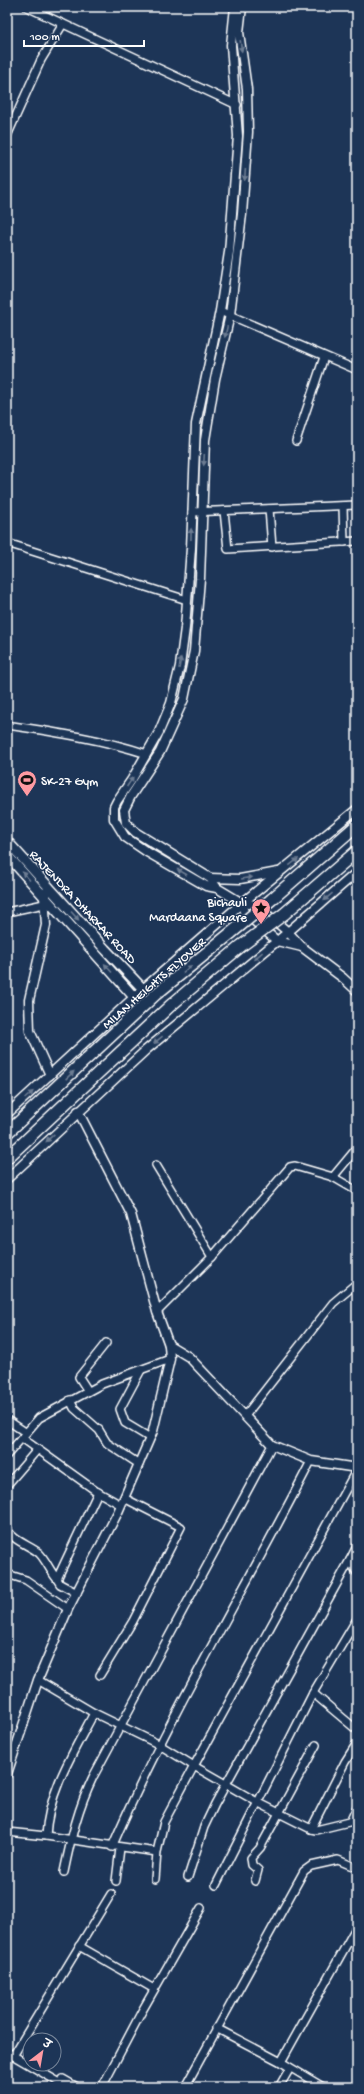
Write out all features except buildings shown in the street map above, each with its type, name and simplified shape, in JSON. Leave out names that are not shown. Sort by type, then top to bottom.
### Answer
[{"type":"highway","name":"MILAN HEIGHTS FLYOVER","points":[[7,1133],[156,994],[272,899],[357,825]]},
{"type":"highway","points":[[7,1158],[170,1006],[241,946],[284,914],[357,851]]},
{"type":"main road","name":"RAJENDRA DHARKAR ROAD","points":[[7,841],[143,988]]},
{"type":"main road","name":"RAJENDRA DHARKAR ROAD","points":[[7,855],[44,900],[134,997]]},
{"type":"street","points":[[27,7],[237,105]]},
{"type":"street","points":[[235,7],[231,45],[237,105],[238,136],[235,181],[229,252],[220,311],[196,424],[188,585],[180,666],[171,702],[147,754],[114,807],[114,819],[125,837],[147,852],[206,886],[217,888],[242,903],[256,905],[288,932],[302,947],[343,978],[357,991]]},
{"type":"street","points":[[217,888],[210,878],[135,832],[126,823],[124,810],[131,796],[160,752],[184,699],[194,650],[199,586],[205,440],[214,384],[230,315],[242,214],[248,132],[247,89],[240,32],[242,7]]},
{"type":"street","points":[[7,136],[41,60],[63,24]]},
{"type":"street","points":[[220,311],[357,370]]},
{"type":"street","points":[[296,441],[324,357]]},
{"type":"street","points":[[204,383],[214,384]]},
{"type":"street","points":[[192,512],[357,505]]},
{"type":"street","points":[[343,506],[344,542]]},
{"type":"street","points":[[269,509],[272,546]]},
{"type":"street","points":[[224,511],[228,549],[357,541]]},
{"type":"street","points":[[7,543],[187,600]]},
{"type":"street","points":[[188,585],[199,586]]},
{"type":"street","points":[[7,725],[76,736],[123,746],[147,754]]},
{"type":"street","points":[[7,1114],[143,988],[242,903],[357,809]]},
{"type":"street","points":[[210,878],[240,879],[283,870]]},
{"type":"street","points":[[7,1179],[78,1111],[146,1050],[288,932],[357,872]]},
{"type":"street","points":[[49,887],[44,900],[46,925],[29,1000],[30,1031],[50,1075]]},
{"type":"street","points":[[8,911],[44,900]]},
{"type":"street","points":[[242,903],[244,912],[277,941],[302,947]]},
{"type":"street","points":[[7,1774],[38,1680],[68,1609],[123,1501],[150,1438],[170,1359],[169,1345],[156,1312],[131,1214],[78,1111]]},
{"type":"street","points":[[333,1177],[357,1148]]},
{"type":"street","points":[[156,1165],[212,1256]]},
{"type":"street","points":[[156,1312],[212,1256],[290,1167],[296,1166],[333,1177],[357,1191]]},
{"type":"street","points":[[245,1416],[333,1303],[357,1283]]},
{"type":"street","points":[[88,1391],[79,1377],[106,1343]]},
{"type":"street","points":[[155,1879],[157,1852],[164,1822],[357,1469],[311,1461],[272,1445],[189,1357],[169,1345]]},
{"type":"street","points":[[7,1456],[39,1418],[102,1384],[170,1359]]},
{"type":"street","points":[[142,1370],[120,1409],[125,1423],[150,1438]]},
{"type":"street","points":[[70,1400],[74,1408],[99,1430],[107,1443],[139,1464]]},
{"type":"street","points":[[7,1420],[24,1435],[37,1450],[98,1492],[123,1501],[181,1527],[133,1621],[100,1675]]},
{"type":"street","points":[[64,1872],[70,1839],[83,1798],[120,1724],[272,1445]]},
{"type":"street","points":[[7,1485],[37,1450]]},
{"type":"street","points":[[116,1881],[116,1847],[158,1744],[270,1543],[311,1461]]},
{"type":"street","points":[[57,1579],[98,1492]]},
{"type":"street","points":[[7,1529],[19,1540],[39,1554],[47,1568],[60,1584],[77,1593]]},
{"type":"street","points":[[188,1877],[204,1827],[357,1546]]},
{"type":"street","points":[[350,1560],[357,1573]]},
{"type":"street","points":[[7,1574],[26,1580],[68,1609]]},
{"type":"street","points":[[216,1885],[313,1693],[357,1618]]},
{"type":"street","points":[[38,1680],[94,1713],[120,1724],[158,1744],[257,1802],[311,1829],[316,1830],[354,1820],[357,1807]]},
{"type":"street","points":[[313,1693],[357,1730]]},
{"type":"street","points":[[46,1836],[46,1826],[56,1789],[94,1713]]},
{"type":"street","points":[[311,1829],[345,1762],[357,1743]]},
{"type":"street","points":[[255,1881],[258,1870],[252,1865],[251,1858],[260,1848],[316,1745]]},
{"type":"street","points":[[7,1832],[70,1839],[157,1852]]},
{"type":"street","points":[[185,2087],[216,2028],[240,1988],[304,1871],[311,1866],[338,1860],[357,1868]]},
{"type":"street","points":[[12,2053],[110,1894]]},
{"type":"street","points":[[102,2087],[154,1989],[202,1908]]},
{"type":"street","points":[[281,2062],[357,1926]]},
{"type":"street","points":[[79,1946],[154,1989]]},
{"type":"street","points":[[216,2028],[281,2062],[323,2087]]},
{"type":"street","points":[[7,2047],[12,2053],[67,2087]]},
{"type":"street","points":[[12,2053],[22,2057]]},
{"type":"street","points":[[279,2087],[290,2068]]},
{"type":"street","points":[[51,2072],[77,2087]]},
{"type":"place","name":"SK-27 Gym","points":[[27,797]]},
{"type":"place","name":"Bichauli Mardaana Square","points":[[261,925]]}]
